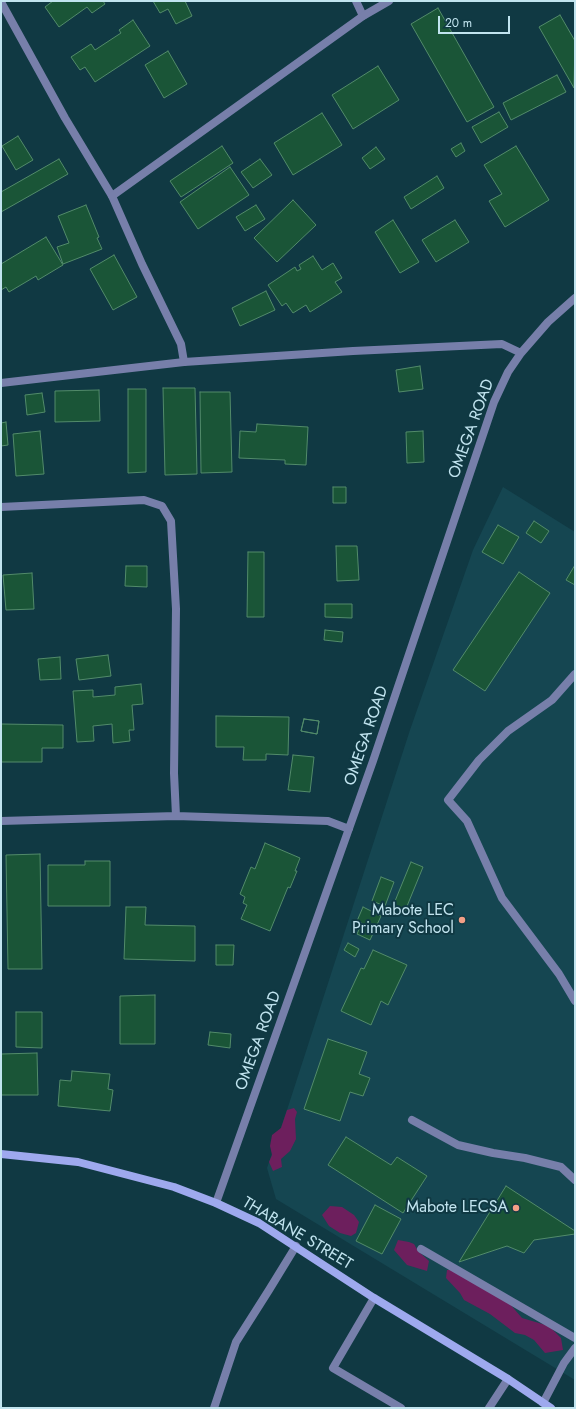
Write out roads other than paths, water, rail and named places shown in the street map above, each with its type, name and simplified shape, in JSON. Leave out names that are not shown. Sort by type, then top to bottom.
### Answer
[{"type":"street","points":[[356,1],[363,16]]},
{"type":"street","points":[[112,196],[363,16],[388,1]]},
{"type":"street","points":[[1,2],[4,15],[112,196],[142,264],[181,344],[184,362]]},
{"type":"street","name":"OMEGA ROAD","points":[[216,1203],[349,829],[494,402],[508,372],[521,353],[548,322],[575,298]]},
{"type":"street","points":[[1,383],[184,362],[353,351],[502,344],[521,353]]},
{"type":"street","points":[[1,507],[144,500],[162,506],[171,521],[176,609],[174,773],[176,816]]},
{"type":"street","points":[[575,674],[552,700],[508,731],[479,760],[448,800],[467,821],[502,898],[559,974],[575,1001]]},
{"type":"street","points":[[1,821],[176,816],[328,822],[349,829]]},
{"type":"street","points":[[412,1120],[458,1145],[525,1158],[561,1167],[575,1180]]},
{"type":"street","name":"THABANE STREET","points":[[1,1154],[78,1162],[174,1187],[216,1203],[259,1223],[374,1298],[508,1379],[551,1408]]},
{"type":"street","points":[[214,1408],[236,1342],[296,1246]]},
{"type":"street","points":[[421,1249],[575,1338]]},
{"type":"street","points":[[374,1298],[333,1368],[400,1408]]},
{"type":"street","points":[[543,1403],[564,1363],[575,1348]]},
{"type":"street","points":[[489,1408],[508,1379]]},
{"type":"place","name":"Mabote LEC Primary School","points":[[462,920]]},
{"type":"place","name":"Mabote LECSA","points":[[516,1208]]}]
